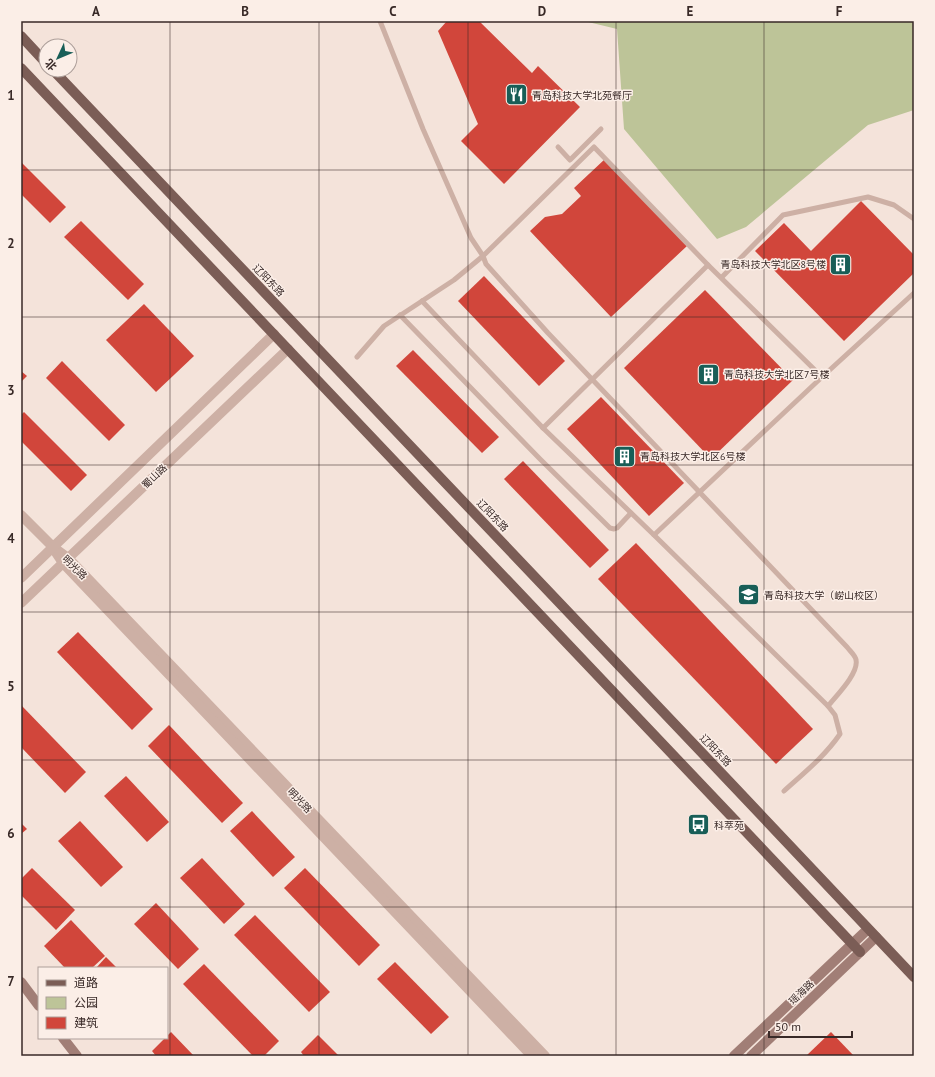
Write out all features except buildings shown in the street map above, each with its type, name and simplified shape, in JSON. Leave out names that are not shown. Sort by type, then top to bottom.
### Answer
[{"type":"main road","points":[[21,36],[38,54]]},
{"type":"main road","points":[[21,68],[860,952]]},
{"type":"main road","name":"辽阳东路","points":[[61,78],[914,977]]},
{"type":"street","name":"蜀山路","points":[[21,578],[274,334]]},
{"type":"street","name":"蜀山路","points":[[21,602],[288,348]]},
{"type":"street","name":"明光路","points":[[21,515],[53,547],[532,1056]]},
{"type":"street","name":"明光路","points":[[65,560],[545,1056]]},
{"type":"street","name":"瑶海路","points":[[734,1056],[868,928]]},
{"type":"street","name":"瑶海路","points":[[750,1056],[876,937]]},
{"type":"street","points":[[21,982],[38,1005]]},
{"type":"street","points":[[64,1039],[77,1056]]},
{"type":"lane","points":[[382,23],[423,129],[471,238],[483,256],[486,264],[548,333],[848,647],[856,659],[853,675],[828,706]]},
{"type":"lane","points":[[558,147],[570,160],[601,129]]},
{"type":"lane","points":[[357,357],[384,326],[454,280],[483,256],[594,147],[708,265],[722,277],[822,377]]},
{"type":"lane","points":[[722,277],[783,215],[868,197],[894,206],[914,219]]},
{"type":"lane","points":[[543,428],[708,265]]},
{"type":"lane","points":[[654,535],[914,293]]},
{"type":"lane","points":[[422,301],[543,428],[828,706],[835,715],[840,734],[832,746],[784,791]]},
{"type":"lane","points":[[400,315],[540,459],[610,528],[614,530],[617,528],[631,513]]},
{"type":"green space","points":[[584,21],[914,21],[914,110],[868,125],[746,227],[717,239],[624,129],[617,29]]},
{"type":"place","name":"青岛科技大学北苑餐厅","points":[[516,95]]},
{"type":"place","name":"青岛科技大学北区8号楼","points":[[841,264]]},
{"type":"place","name":"青岛科技大学北区7号楼","points":[[708,374]]},
{"type":"place","name":"青岛科技大学北区6号楼","points":[[625,456]]},
{"type":"place","name":"青岛科技大学（崂山校区）","points":[[749,595]]},
{"type":"place","name":"科萃苑","points":[[698,825]]}]
